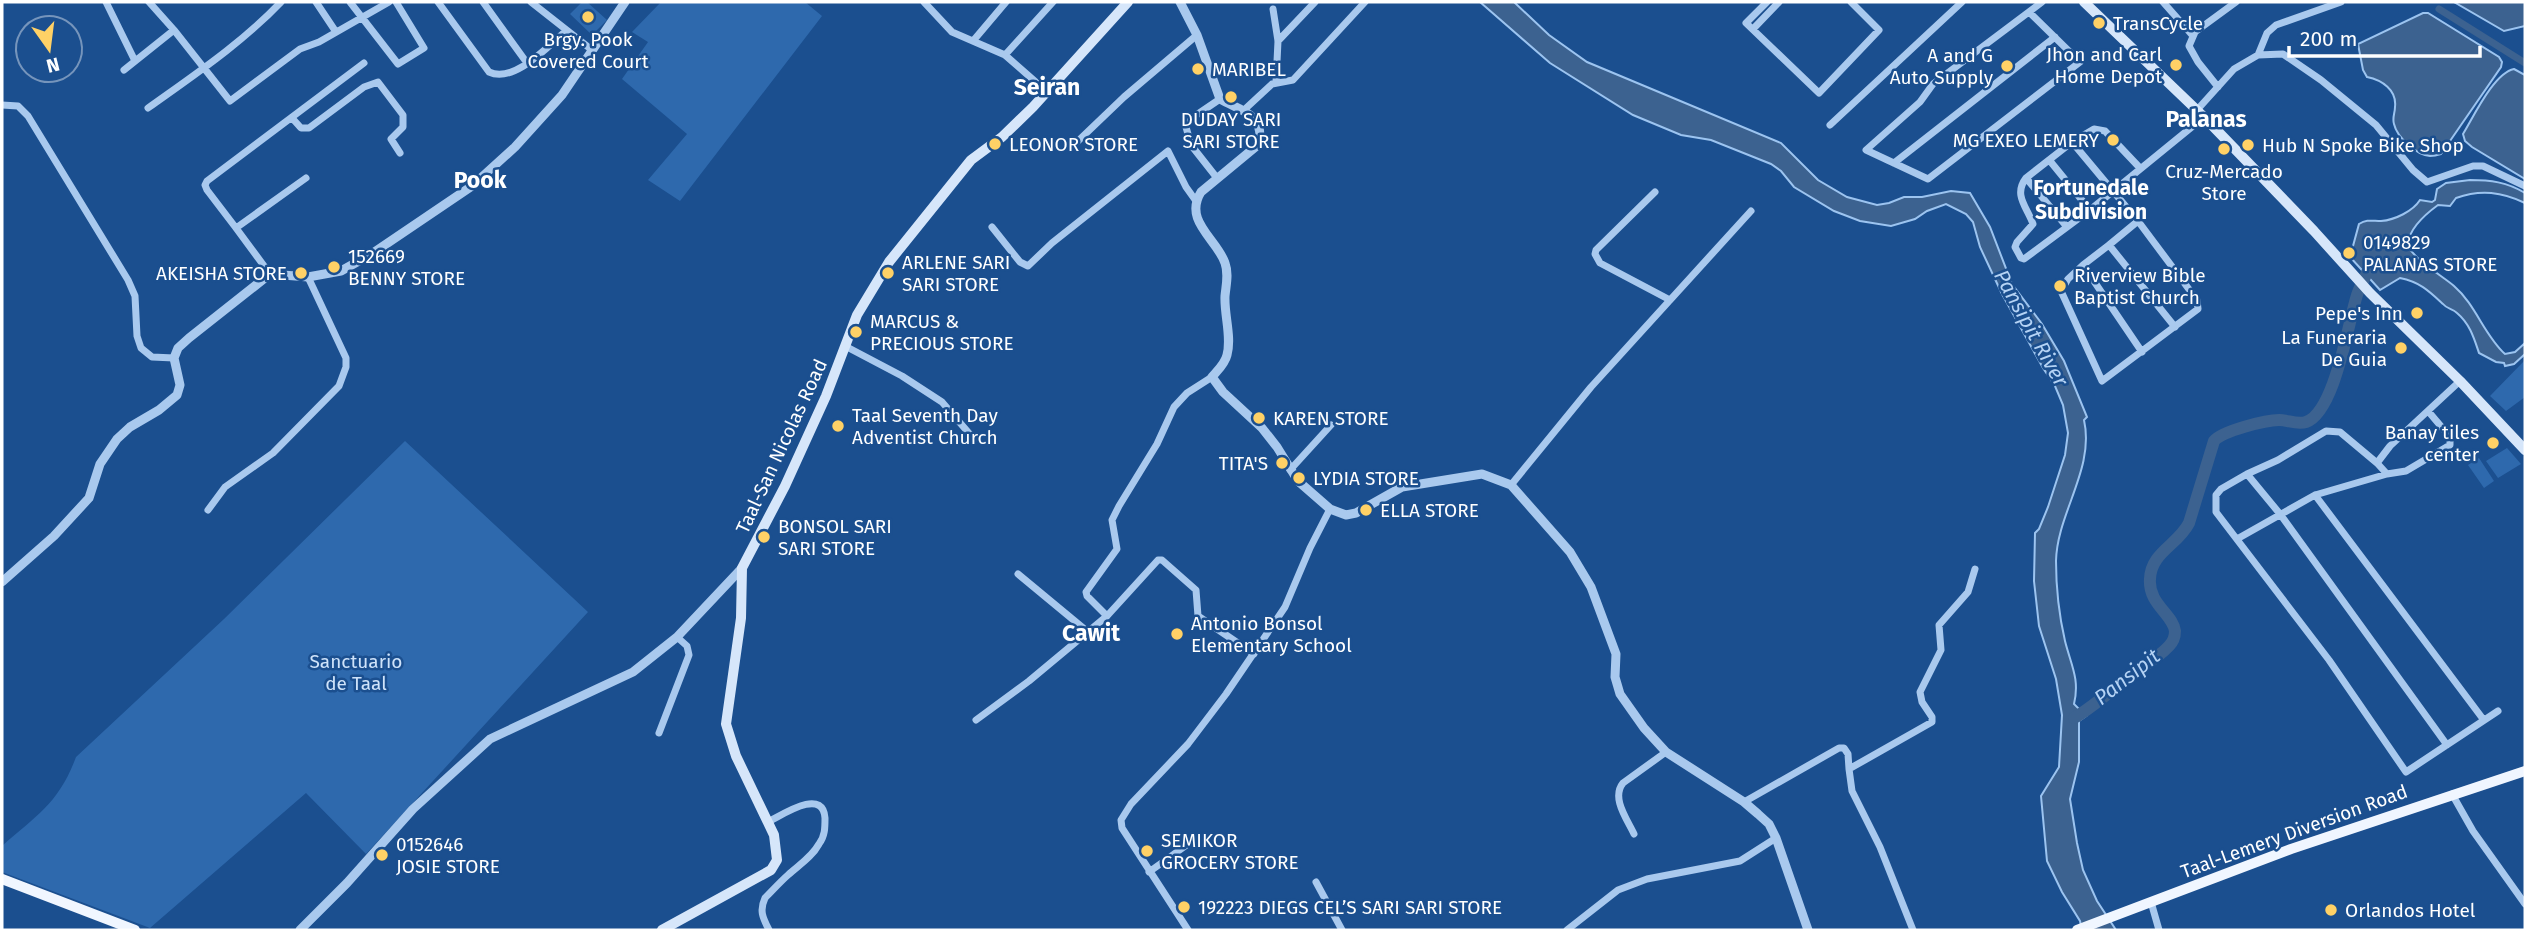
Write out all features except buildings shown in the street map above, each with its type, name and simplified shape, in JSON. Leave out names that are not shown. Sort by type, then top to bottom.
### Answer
[{"type":"main road","name":"Taal-San Nicolas Road","points":[[662,930],[771,870],[777,860],[774,835],[736,756],[726,724],[741,618],[742,568],[785,486],[826,396],[860,309],[889,262],[971,160],[1002,137],[1128,2]]},
{"type":"main road","points":[[2084,2],[2201,114],[2370,293],[2525,450]]},
{"type":"main road","name":"Taal-Lemery Diversion Road","points":[[2078,930],[2291,849],[2525,771]]},
{"type":"main road","points":[[2,879],[135,930]]},
{"type":"street","points":[[106,2],[135,61]]},
{"type":"street","points":[[149,2],[230,101],[300,49],[389,2]]},
{"type":"street","points":[[148,108],[203,69],[265,19],[281,2]]},
{"type":"street","points":[[316,2],[336,32]]},
{"type":"street","points":[[350,2],[398,64],[424,48],[396,2]]},
{"type":"street","points":[[438,2],[489,72],[501,75],[509,74],[527,63],[566,31]]},
{"type":"street","points":[[483,2],[527,63]]},
{"type":"street","points":[[2,582],[54,536],[89,498],[100,464],[117,439],[130,426],[159,410],[177,395],[180,385],[175,352],[189,338],[270,274],[308,277],[330,274],[353,265],[472,186],[515,147],[562,95],[625,2]]},
{"type":"street","points":[[924,2],[952,32],[1005,55],[1046,92]]},
{"type":"street","points":[[973,41],[1006,2]]},
{"type":"street","points":[[1005,55],[1053,2]]},
{"type":"street","points":[[1107,616],[1086,592],[1117,549],[1112,520],[1157,444],[1174,407],[1187,393],[1212,377],[1228,352],[1225,299],[1228,277],[1223,257],[1197,221],[1196,201],[1199,194],[1259,144],[1258,127],[1244,110],[1220,99],[1197,35],[1180,2]]},
{"type":"street","points":[[1278,41],[1315,2]]},
{"type":"street","points":[[1276,82],[1286,83],[1293,80],[1365,2]]},
{"type":"street","points":[[1767,2],[1746,23],[1819,93],[1879,30],[1852,2]]},
{"type":"street","points":[[1753,29],[1779,2]]},
{"type":"street","points":[[1830,125],[1962,2]]},
{"type":"street","points":[[2029,12],[2080,62],[1928,179],[1866,150],[1920,102],[1933,84],[2042,2]]},
{"type":"street","points":[[2163,2],[2193,36]]},
{"type":"street","points":[[2218,87],[2189,46],[2195,32],[2236,2]]},
{"type":"street","points":[[2258,55],[2267,33],[2276,25],[2341,2]]},
{"type":"street","points":[[535,3],[592,50]]},
{"type":"street","points":[[1244,110],[1276,82],[1278,41],[1273,9]]},
{"type":"street","points":[[124,71],[174,30]]},
{"type":"street","points":[[1077,142],[1124,97],[1197,35]]},
{"type":"street","points":[[1894,163],[2055,37]]},
{"type":"street","points":[[2140,168],[2105,131],[2094,129],[2072,142],[2026,178],[2019,190],[2020,199],[2033,224],[2017,242],[2016,251],[2021,258],[2027,258],[2090,210],[2140,168],[2201,114],[2218,87],[2234,69],[2258,55],[2283,54],[2321,80],[2376,125],[2413,170],[2427,182],[2473,166],[2483,166],[2525,186]]},
{"type":"street","points":[[270,274],[207,190],[207,180],[364,63]]},
{"type":"street","points":[[292,118],[301,128],[309,128],[364,87],[378,82],[404,118],[403,127],[391,139],[400,153]]},
{"type":"street","points":[[1217,178],[1191,145],[1186,127],[1192,118],[1220,99]]},
{"type":"street","points":[[2,105],[18,106],[28,116],[128,280],[135,296],[137,336],[141,348],[152,357],[174,358]]},
{"type":"street","points":[[2072,142],[2138,221],[2198,304],[2198,309],[2102,381],[2061,291],[2068,279],[2083,265],[2138,221]]},
{"type":"street","points":[[992,227],[1020,262],[1028,266],[1052,243],[1168,151],[1196,201]]},
{"type":"street","points":[[2050,161],[2090,210]]},
{"type":"street","points":[[236,228],[306,178]]},
{"type":"street","points":[[2026,178],[2067,227]]},
{"type":"street","points":[[1655,192],[1595,254],[1600,263],[1670,300]]},
{"type":"street","points":[[1511,485],[1591,387],[1751,211]]},
{"type":"street","points":[[2109,245],[2175,327]]},
{"type":"street","points":[[2083,265],[2142,352]]},
{"type":"street","points":[[208,510],[225,487],[273,453],[339,386],[346,367],[346,358],[308,277]]},
{"type":"street","points":[[845,346],[902,376],[942,402],[974,439]]},
{"type":"street","points":[[1212,377],[1223,392],[1262,428],[1298,481],[1330,509],[1346,515],[1356,513],[1402,487],[1482,474],[1511,485],[1570,552],[1591,587],[1616,654],[1615,677],[1620,694],[1644,728],[1666,752],[1744,802],[1769,824],[1808,930]]},
{"type":"street","points":[[2377,463],[2390,446],[2460,382]]},
{"type":"street","points":[[2237,539],[2315,495],[2406,471],[2450,445],[2450,438],[2428,411]]},
{"type":"street","points":[[1290,470],[1331,425]]},
{"type":"street","points":[[2387,474],[2340,432],[2332,430],[2221,489],[2216,495],[2216,512],[2329,660],[2406,772],[2498,711]]},
{"type":"street","points":[[2246,474],[2280,514],[2447,744]]},
{"type":"street","points":[[2315,495],[2483,719]]},
{"type":"street","points":[[1188,930],[1122,828],[1121,820],[1131,804],[1188,744],[1254,654],[1285,607],[1330,509]]},
{"type":"street","points":[[976,720],[1029,681],[1107,616],[1153,565],[1162,560],[1196,590],[1198,616],[1254,654]]},
{"type":"street","points":[[300,930],[414,809],[490,739],[633,672],[677,637],[742,568]]},
{"type":"street","points":[[1849,769],[1932,722],[1920,692],[1940,657],[1939,625],[1968,592],[1975,569]]},
{"type":"street","points":[[1018,574],[1088,632]]},
{"type":"street","points":[[659,733],[689,655],[687,646],[677,637]]},
{"type":"street","points":[[1744,802],[1839,748],[1844,748],[1849,754],[1852,791],[1881,847],[1913,930]]},
{"type":"street","points":[[1634,834],[1618,797],[1618,789],[1666,752]]},
{"type":"street","points":[[2452,794],[2473,831],[2525,904]]},
{"type":"street","points":[[768,822],[804,804],[814,803],[821,806],[825,812],[825,829],[821,842],[765,898],[761,913],[769,930]]},
{"type":"street","points":[[1567,930],[1618,890],[1647,879],[1740,861],[1776,838]]},
{"type":"street","points":[[1149,872],[1195,839]]},
{"type":"street","points":[[1316,882],[1342,930]]},
{"type":"street","points":[[2151,902],[2160,930]]},
{"type":"green space","name":"Brgy. Pook Covered Court","points":[[582,2],[587,2],[607,20],[592,35],[570,14]]},
{"type":"green space","points":[[661,2],[805,2],[822,16],[680,201],[648,180],[687,134],[622,79],[648,42],[632,32]]},
{"type":"green space","points":[[2525,360],[2525,397],[2506,411],[2490,396]]},
{"type":"green space","name":"Sanctuario de Taal","points":[[405,441],[588,612],[366,854],[306,793],[150,928],[2,872],[2,846],[46,807],[62,786],[76,757],[224,619]]},
{"type":"green space","points":[[2507,448],[2521,464],[2498,478],[2486,461]]},
{"type":"green space","points":[[2479,458],[2494,481],[2484,488],[2468,465]]},
{"type":"water","name":"Pansipit River","points":[[1480,2],[1514,2],[1549,35],[1587,62],[1781,143],[1818,180],[1847,197],[1877,205],[1904,197],[1922,197],[1951,191],[1970,193],[1990,227],[2012,284],[2042,324],[2064,361],[2087,417],[2084,420],[2084,456],[2058,543],[2057,581],[2063,631],[2075,679],[2074,704],[2086,716],[2079,721],[2079,762],[2070,799],[2077,843],[2083,870],[2097,901],[2116,930],[2082,930],[2080,921],[2047,861],[2041,796],[2059,767],[2062,715],[2056,679],[2039,626],[2034,581],[2035,533],[2048,507],[2065,455],[2068,433],[2063,405],[2055,386],[2002,294],[1980,247],[1973,222],[1966,214],[1946,204],[1915,219],[1891,226],[1860,221],[1834,211],[1794,187],[1781,171],[1771,164],[1711,140],[1681,135],[1633,115],[1550,63]]},
{"type":"water","points":[[2454,2],[2525,2],[2525,26],[2504,31]]},
{"type":"water","points":[[2428,13],[2499,57],[2502,62],[2441,154],[2431,156],[2413,149],[2399,134],[2393,122],[2394,96],[2383,83],[2367,77],[2358,44]]},
{"type":"water","points":[[2514,69],[2525,75],[2525,179],[2472,147],[2465,141],[2463,134],[2499,78]]},
{"type":"water","points":[[2470,180],[2512,186],[2525,193],[2525,203],[2491,193],[2474,193],[2456,198],[2450,206],[2438,205],[2424,217],[2415,226],[2408,243],[2419,260],[2462,294],[2505,354],[2515,352],[2525,343],[2525,354],[2514,364],[2505,366],[2504,363],[2479,353],[2471,332],[2461,317],[2424,288],[2400,278],[2380,290],[2350,257],[2359,224],[2398,217],[2420,200],[2435,200],[2437,189],[2446,183]]},
{"type":"waterway","points":[[2439,9],[2525,63]]},
{"type":"waterway","name":"Pansipit","points":[[2074,718],[2172,643],[2175,631],[2173,625],[2153,595],[2150,579],[2155,562],[2189,523],[2214,441],[2235,430],[2255,424],[2273,420],[2303,423],[2316,415],[2333,385],[2357,295],[2371,261]]},
{"type":"place","name":"Brgy. Pook Covered Court","points":[[588,17]]},
{"type":"place","name":"TransCycle","points":[[2099,23]]},
{"type":"place","name":"Jhon and Carl Home Depot","points":[[2176,65]]},
{"type":"place","name":"A and G Auto Supply","points":[[2007,66]]},
{"type":"place","name":"MARIBEL","points":[[1198,69]]},
{"type":"place","name":"DUDAY SARI SARI STORE","points":[[1231,97]]},
{"type":"place","name":"MG EXEO LEMERY","points":[[2113,140]]},
{"type":"place","name":"LEONOR STORE","points":[[995,144]]},
{"type":"place","name":"Hub N Spoke Bike Shop","points":[[2248,145]]},
{"type":"place","name":"Cruz-Mercado Store","points":[[2224,149]]},
{"type":"place","name":"0149829 PALANAS STORE","points":[[2349,253]]},
{"type":"place","name":"152669 BENNY STORE","points":[[334,267]]},
{"type":"place","name":"AKEISHA STORE","points":[[301,273]]},
{"type":"place","name":"ARLENE SARI SARI STORE","points":[[888,273]]},
{"type":"place","name":"Riverview Bible Baptist Church","points":[[2060,286]]},
{"type":"place","name":"Pepe's Inn","points":[[2417,313]]},
{"type":"place","name":"MARCUS & PRECIOUS STORE","points":[[856,332]]},
{"type":"place","name":"La Funeraria De Guia","points":[[2401,348]]},
{"type":"place","name":"KAREN STORE","points":[[1259,418]]},
{"type":"place","name":"Taal Seventh Day Adventist Church","points":[[838,426]]},
{"type":"place","name":"Banay tiles center","points":[[2493,443]]},
{"type":"place","name":"TITA'S","points":[[1282,463]]},
{"type":"place","name":"LYDIA STORE","points":[[1299,478]]},
{"type":"place","name":"ELLA STORE","points":[[1366,510]]},
{"type":"place","name":"BONSOL SARI SARI STORE","points":[[764,537]]},
{"type":"place","name":"Antonio Bonsol Elementary School","points":[[1177,634]]},
{"type":"place","name":"SEMIKOR GROCERY STORE","points":[[1147,851]]},
{"type":"place","name":"0152646 JOSIE STORE","points":[[382,855]]},
{"type":"place","name":"192223 DIEGS CEL’S SARI SARI STORE","points":[[1184,907]]},
{"type":"place","name":"Orlandos Hotel","points":[[2331,910]]},
{"type":"district","name":"Seiran","points":[[1047,87]]},
{"type":"district","name":"Palanas","points":[[2206,119]]},
{"type":"district","name":"Pook","points":[[480,180]]},
{"type":"district","name":"Fortunedale Subdivision","points":[[2091,200]]},
{"type":"district","name":"Cawit","points":[[1091,633]]}]
